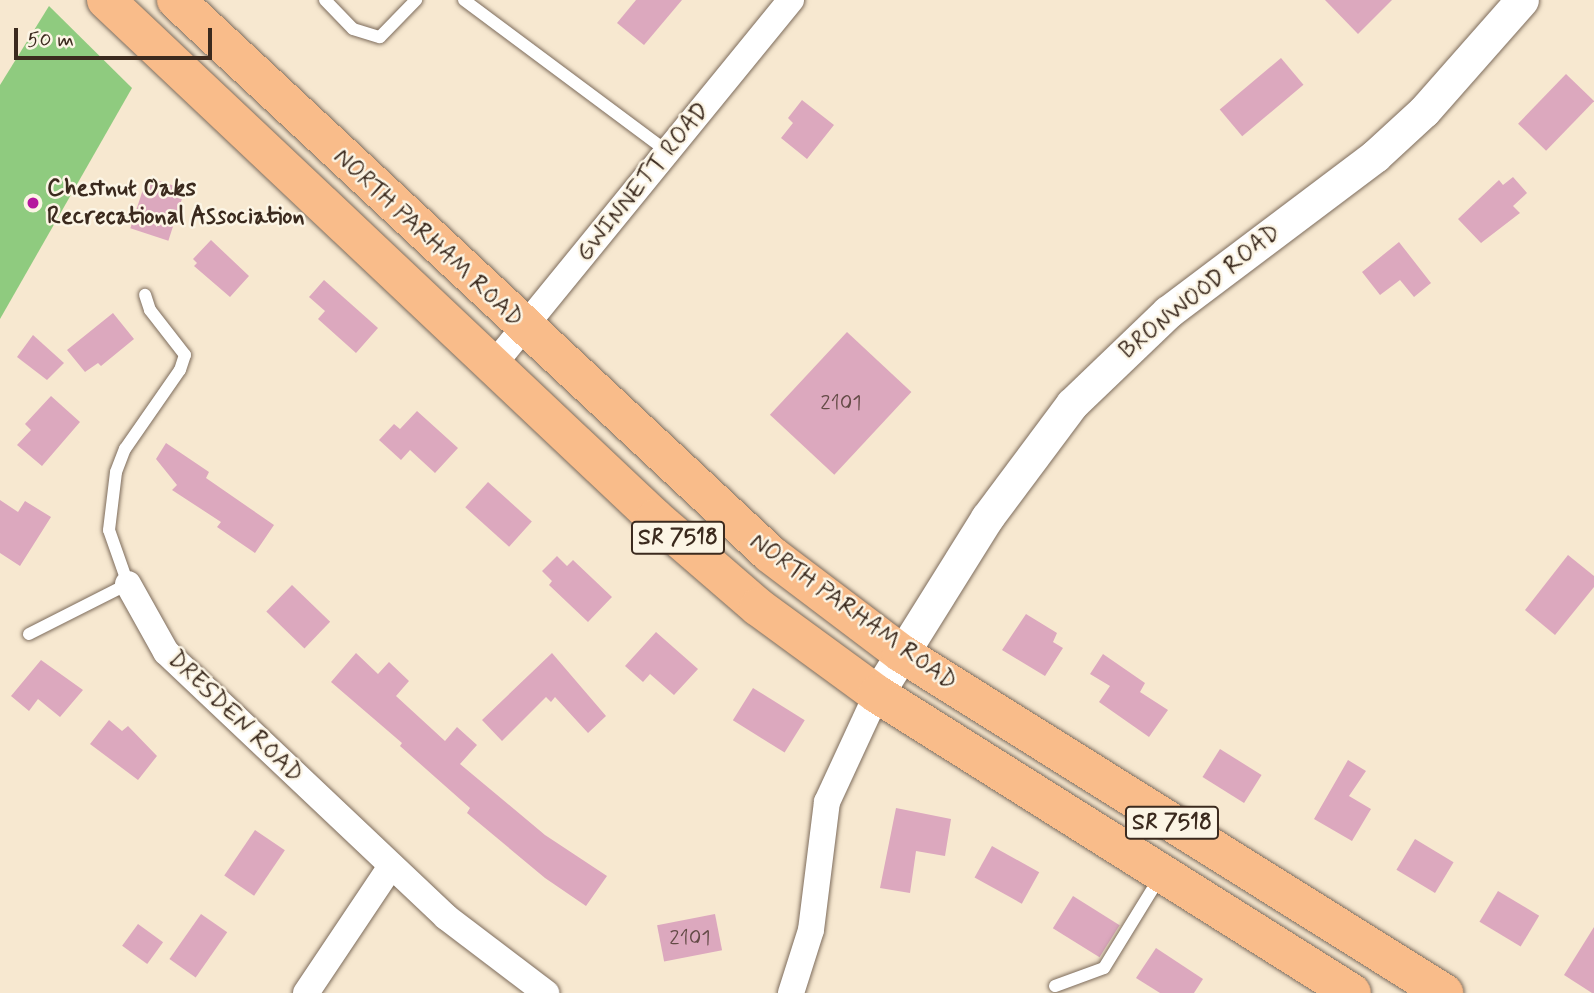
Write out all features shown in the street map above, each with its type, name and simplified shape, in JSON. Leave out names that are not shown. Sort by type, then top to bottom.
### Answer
[{"type":"highway","name":"NORTH PARHAM ROAD","points":[[106,0],[702,560],[877,694],[1352,993]]},
{"type":"highway","name":"NORTH PARHAM ROAD","points":[[176,0],[732,522],[901,653],[1444,993]]},
{"type":"street","name":"GWINNETT ROAD","points":[[494,364],[791,0]]},
{"type":"street","name":"BRONWOOD ROAD","points":[[877,694],[993,509],[1072,404],[1168,312],[1375,156],[1424,111],[1522,0]]},
{"type":"street","name":"DRESDEN ROAD","points":[[128,584],[166,652],[391,866],[480,945],[546,993]]},
{"type":"street","points":[[791,993],[811,930],[827,802],[877,694]]},
{"type":"street","points":[[306,993],[391,866]]},
{"type":"lane","points":[[325,0],[353,29],[380,37],[416,0]]},
{"type":"lane","points":[[464,0],[668,152]]},
{"type":"lane","name":"DRESDEN ROAD","points":[[128,584],[109,530],[116,472],[125,449],[180,370],[186,355],[150,310],[145,295]]},
{"type":"lane","points":[[29,634],[128,584]]},
{"type":"lane","points":[[1055,986],[1104,968],[1162,874]]},
{"type":"green space","name":"Chestnut Oaks Recrecational Association","points":[[49,6],[132,88],[0,319],[0,85]]},
{"type":"building","points":[[636,0],[682,0],[644,45],[617,23]]},
{"type":"building","points":[[1325,0],[1392,0],[1358,34]]},
{"type":"building","points":[[1281,58],[1303,85],[1242,136],[1220,109]]},
{"type":"building","points":[[1566,74],[1594,101],[1546,151],[1518,124]]},
{"type":"building","points":[[802,100],[834,125],[807,159],[781,138],[793,123],[788,118]]},
{"type":"building","points":[[147,177],[185,189],[168,241],[130,228]]},
{"type":"building","points":[[1513,177],[1527,193],[1513,206],[1520,213],[1481,243],[1458,219],[1499,180],[1503,185]]},
{"type":"building","points":[[211,240],[249,276],[230,297],[194,266],[197,263],[193,259]]},
{"type":"building","points":[[1399,242],[1431,283],[1414,297],[1400,280],[1380,295],[1362,272]]},
{"type":"building","points":[[324,280],[378,328],[356,353],[318,319],[325,311],[309,297]]},
{"type":"building","points":[[113,313],[134,339],[101,366],[98,363],[85,372],[67,350]]},
{"type":"building","points":[[847,332],[911,392],[834,475],[770,415]]},
{"type":"building","points":[[33,335],[64,363],[47,380],[17,357]]},
{"type":"building","points":[[51,396],[80,422],[42,466],[17,445],[31,430],[25,424]]},
{"type":"building","points":[[417,411],[458,448],[435,473],[410,450],[401,460],[379,440],[394,424],[400,429]]},
{"type":"building","points":[[166,443],[209,472],[206,478],[274,525],[255,553],[217,527],[221,522],[172,490],[177,485],[156,459]]},
{"type":"building","points":[[488,482],[532,521],[509,547],[465,507]]},
{"type":"building","points":[[0,500],[18,512],[25,501],[51,517],[20,566],[0,553]]},
{"type":"building","points":[[1568,555],[1594,576],[1594,587],[1555,635],[1525,610]]},
{"type":"building","points":[[557,556],[567,566],[573,560],[612,597],[588,622],[549,585],[552,581],[542,571]]},
{"type":"building","points":[[292,585],[330,622],[304,648],[266,612]]},
{"type":"building","points":[[1026,614],[1057,633],[1053,642],[1063,648],[1045,676],[1002,650]]},
{"type":"building","points":[[656,632],[698,669],[674,695],[650,674],[643,682],[625,666]]},
{"type":"building","points":[[356,653],[378,674],[389,662],[409,681],[396,696],[445,741],[457,727],[477,745],[460,764],[545,835],[607,876],[586,906],[545,878],[467,813],[470,808],[400,746],[402,743],[331,682]]},
{"type":"building","points":[[552,653],[606,716],[588,733],[555,697],[551,702],[546,697],[502,741],[482,720]]},
{"type":"building","points":[[1103,654],[1145,683],[1140,692],[1168,710],[1149,737],[1099,702],[1110,686],[1090,674]]},
{"type":"building","points":[[41,660],[83,690],[60,717],[38,699],[29,711],[11,696]]},
{"type":"building","points":[[753,688],[805,720],[785,753],[733,720]]},
{"type":"building","points":[[109,720],[122,731],[128,726],[157,756],[138,780],[90,744]]},
{"type":"building","points":[[1220,749],[1262,775],[1244,803],[1203,777]]},
{"type":"building","points":[[1348,760],[1366,771],[1349,796],[1371,809],[1352,841],[1314,819]]},
{"type":"building","points":[[896,808],[951,819],[945,856],[916,851],[910,893],[880,888]]},
{"type":"building","points":[[255,830],[285,850],[254,896],[224,876]]},
{"type":"building","points":[[1415,839],[1454,862],[1435,893],[1396,870]]},
{"type":"building","points":[[992,846],[1039,872],[1022,904],[975,877]]},
{"type":"building","points":[[1498,891],[1539,916],[1521,947],[1479,922]]},
{"type":"building","points":[[1073,896],[1120,925],[1100,957],[1053,928]]},
{"type":"building","points":[[201,914],[227,932],[196,977],[169,959]]},
{"type":"building","points":[[715,914],[722,950],[664,962],[657,925]]},
{"type":"building","points":[[138,924],[163,942],[147,964],[122,946]]},
{"type":"building","points":[[1594,927],[1594,993],[1592,993],[1564,975]]},
{"type":"building","points":[[1156,948],[1203,979],[1194,993],[1160,993],[1136,978]]},
{"type":"place","name":"Chestnut Oaks Recrecational Association","points":[[33,203]]}]
